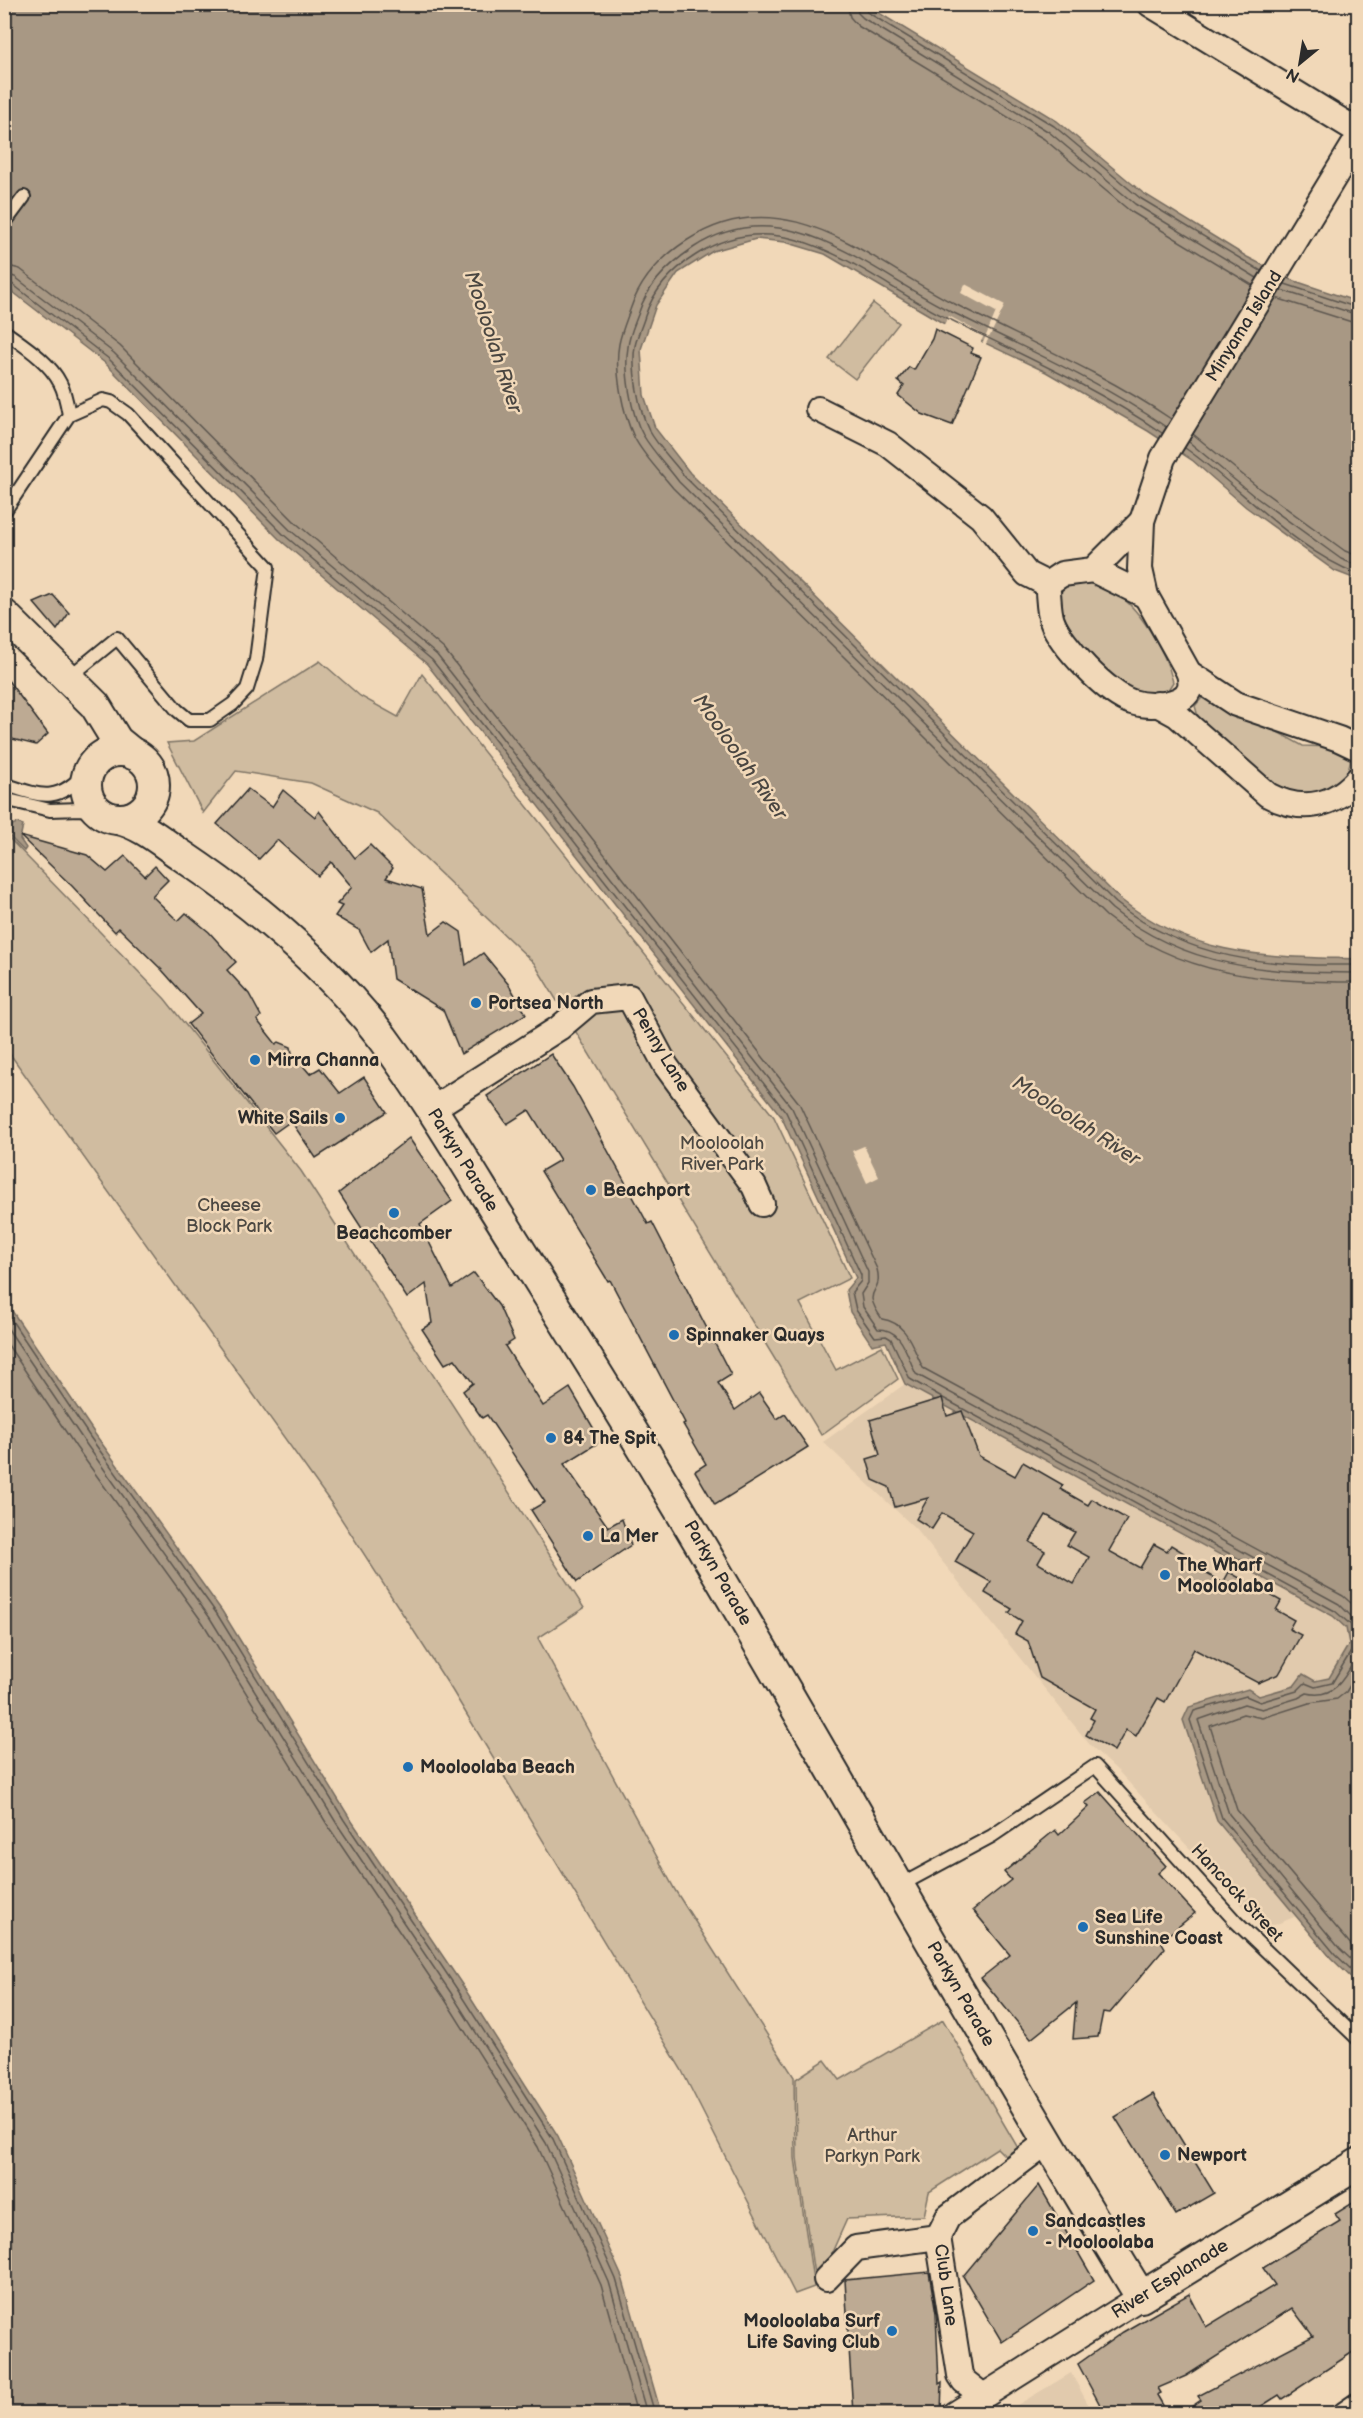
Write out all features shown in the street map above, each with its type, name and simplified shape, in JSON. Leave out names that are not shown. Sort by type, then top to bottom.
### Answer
[{"type":"street","points":[[1150,4],[1359,131]]},
{"type":"street","name":"Minyama Island","points":[[1359,138],[1163,458],[1142,521],[1140,568],[1146,596],[1189,674],[1236,704],[1359,748]]},
{"type":"street","points":[[818,409],[888,444],[981,517],[1027,574],[1047,584]]},
{"type":"street","name":"Minyama Island","points":[[1093,570],[1142,521]]},
{"type":"street","points":[[1047,584],[1062,574],[1093,570],[1146,596]]},
{"type":"street","points":[[1047,584],[1052,621],[1068,649],[1099,680],[1131,702],[1157,704],[1177,702],[1190,687],[1189,674]]},
{"type":"street","points":[[4,615],[69,680],[99,710],[117,741],[149,768],[154,788],[152,798],[134,816],[111,817],[95,808],[87,793],[86,782],[97,747],[94,728],[69,680]]},
{"type":"street","points":[[1157,704],[1177,715],[1268,795],[1281,802],[1318,806],[1346,792],[1359,779]]},
{"type":"street","points":[[91,766],[110,752],[133,754]]},
{"type":"street","name":"Parkyn Parade","points":[[154,788],[157,807],[165,819],[237,893],[324,972],[381,1036],[432,1109],[688,1521],[1047,2142],[1141,2297]]},
{"type":"street","name":"Parkyn Parade","points":[[111,817],[135,825],[237,893]]},
{"type":"street","name":"Penny Lane","points":[[432,1109],[559,1028],[591,1001],[629,997],[666,1066],[754,1186],[762,1204]]},
{"type":"street","name":"Club Lane","points":[[978,2405],[960,2375],[938,2237],[948,2217],[1047,2142]]},
{"type":"street","name":"River Esplanade","points":[[955,2414],[978,2405],[1141,2297],[1359,2164]]},
{"type":"street","points":[[826,2279],[856,2248],[938,2237]]},
{"type":"street","points":[[1345,2414],[1359,2405]]},
{"type":"lane","points":[[4,224],[24,197]]},
{"type":"lane","points":[[4,331],[56,375],[69,415]]},
{"type":"lane","points":[[4,512],[69,415],[103,400],[121,407],[268,567],[256,660],[247,689],[233,704],[210,720],[189,720],[177,711],[117,638],[69,680]]},
{"type":"lane","points":[[4,784],[38,796],[48,796],[74,784],[91,766]]},
{"type":"lane","points":[[4,799],[50,810],[81,809],[111,817]]},
{"type":"lane","name":"Hancock Street","points":[[899,1886],[992,1836],[1095,1766],[1236,1922],[1359,2039]]},
{"type":"shaded area","name":"The Wharf Mooloolaba","points":[[905,1384],[1333,1616],[1346,1628],[1349,1644],[1329,1678],[1258,1696],[1248,1689],[1189,1706],[1183,1719],[1217,1821],[1297,1916],[1264,1929],[1119,1772],[1090,1745],[916,1529],[823,1442]]},
{"type":"shaded area","points":[[1071,2373],[1093,2413],[1004,2413]]},
{"type":"green space","points":[[873,303],[899,323],[855,379],[829,359]]},
{"type":"green space","points":[[1084,579],[1110,589],[1131,606],[1140,617],[1157,643],[1169,670],[1173,682],[1166,693],[1148,696],[1132,690],[1113,677],[1077,638],[1065,618],[1060,599],[1066,586]]},
{"type":"green space","name":"Mooloolah River Park","points":[[320,661],[360,696],[398,717],[422,674],[774,1117],[850,1278],[800,1303],[836,1370],[882,1346],[898,1379],[821,1435],[534,963],[377,813],[311,783],[236,771],[203,813],[167,743],[194,741]]},
{"type":"green space","points":[[1205,694],[1236,719],[1250,717],[1303,746],[1335,747],[1351,759],[1345,781],[1324,796],[1277,789],[1199,720],[1195,706]]},
{"type":"green space","name":"Cheese Block Park","points":[[5,834],[165,999],[301,1171],[584,1608],[538,1638],[675,1890],[794,2077],[795,2158],[814,2287],[795,2294],[681,2069],[452,1690],[331,1503],[5,1047]]},
{"type":"green space","name":"Arthur Parkyn Park","points":[[943,2020],[1018,2148],[1005,2156],[997,2148],[929,2192],[924,2216],[847,2219],[816,2288],[797,2158],[796,2079],[825,2060],[840,2080]]},
{"type":"water","name":"Mooloolah River","points":[[4,5],[866,5],[1057,121],[1143,193],[1247,257],[1292,280],[1358,302],[1358,580],[1335,571],[1246,507],[1192,460],[1148,431],[1046,372],[941,322],[825,254],[785,242],[756,239],[713,251],[678,273],[656,305],[641,349],[644,395],[655,428],[690,473],[1120,899],[1148,919],[1205,944],[1263,955],[1358,959],[1358,1984],[1331,1958],[1217,1821],[1183,1720],[1189,1707],[1248,1689],[1259,1696],[1294,1686],[1303,1674],[1315,1681],[1329,1678],[1349,1644],[1346,1628],[1333,1616],[905,1384],[886,1342],[872,1345],[850,1312],[846,1290],[856,1278],[781,1116],[427,664],[280,540],[105,363],[5,286]]},
{"type":"water","points":[[17,823],[23,825],[20,839],[26,848],[24,851],[9,836],[12,825]]},
{"type":"water","points":[[4,1299],[95,1434],[222,1611],[349,1817],[463,1986],[558,2136],[622,2277],[661,2413],[5,2413]]},
{"type":"pier","points":[[965,284],[1005,305],[985,346],[982,345],[996,312],[961,293]]},
{"type":"pier","points":[[949,316],[984,335],[980,344],[943,326]]},
{"type":"pier","points":[[864,1146],[879,1177],[867,1183],[852,1151]]},
{"type":"building","points":[[935,329],[973,348],[971,353],[981,357],[952,425],[922,414],[898,395],[904,386],[898,381],[909,367],[914,370],[932,339]]},
{"type":"building","points":[[53,595],[69,613],[57,630],[34,603]]},
{"type":"building","points":[[4,675],[48,734],[36,745],[4,737]]},
{"type":"building","points":[[248,789],[272,807],[283,790],[315,817],[319,811],[355,858],[370,845],[393,868],[386,878],[422,889],[430,934],[446,922],[461,932],[466,965],[483,953],[509,985],[526,1014],[461,1054],[443,1010],[393,979],[388,939],[371,952],[359,930],[335,916],[342,906],[337,904],[352,887],[331,862],[318,876],[277,840],[259,859],[217,824]]},
{"type":"building","points":[[20,836],[87,855],[107,872],[125,856],[145,876],[155,866],[168,880],[152,896],[178,921],[186,913],[209,932],[236,962],[227,970],[249,994],[261,1016],[257,1020],[276,1044],[279,1042],[291,1047],[292,1053],[310,1074],[320,1068],[340,1093],[364,1077],[387,1112],[316,1158],[291,1121],[274,1133],[188,1024],[201,1014],[162,970],[119,928],[115,932]]},
{"type":"building","points":[[551,1054],[573,1087],[648,1224],[652,1222],[731,1375],[718,1383],[735,1410],[759,1393],[777,1419],[785,1414],[808,1447],[715,1505],[695,1471],[706,1464],[683,1424],[685,1423],[610,1280],[608,1281],[541,1171],[560,1160],[529,1110],[507,1124],[487,1096]]},
{"type":"building","points":[[409,1138],[452,1201],[420,1224],[452,1288],[474,1273],[499,1306],[514,1340],[505,1346],[543,1406],[570,1388],[601,1441],[564,1464],[608,1527],[622,1519],[631,1545],[577,1582],[531,1510],[545,1502],[487,1415],[482,1418],[463,1391],[473,1383],[455,1359],[445,1364],[422,1329],[432,1323],[426,1284],[407,1298],[339,1193]]},
{"type":"building","name":"The Wharf Mooloolaba","points":[[942,1398],[947,1416],[962,1411],[979,1456],[1015,1476],[1023,1462],[1063,1485],[1060,1489],[1088,1505],[1092,1499],[1127,1519],[1109,1551],[1140,1568],[1154,1544],[1167,1551],[1171,1545],[1184,1553],[1180,1559],[1223,1583],[1229,1572],[1281,1601],[1276,1610],[1294,1620],[1289,1629],[1301,1635],[1279,1674],[1258,1683],[1194,1649],[1165,1702],[1158,1698],[1136,1736],[1126,1730],[1114,1751],[1086,1735],[1094,1720],[1090,1718],[1095,1709],[1040,1678],[1028,1641],[1015,1634],[1022,1621],[1009,1613],[1012,1609],[985,1593],[991,1582],[955,1562],[973,1531],[942,1513],[932,1529],[916,1519],[928,1498],[895,1507],[889,1487],[873,1480],[867,1459],[880,1455],[870,1420]],"holes":[[[1046,1515],[1075,1532],[1067,1545],[1089,1557],[1074,1584],[1038,1563],[1045,1551],[1030,1542]]]},
{"type":"building","name":"Sea Life Sunshine Coast","points":[[1100,1792],[1166,1866],[1158,1873],[1195,1913],[1161,1941],[1165,1948],[1110,2013],[1103,2012],[1098,2037],[1073,2039],[1076,2003],[1031,2039],[981,1978],[1010,1955],[973,1910],[1011,1880],[1004,1872],[1055,1830],[1059,1835],[1089,1807],[1085,1803]]},
{"type":"building","name":"Newport","points":[[1153,2094],[1214,2193],[1176,2215],[1115,2117]]},
{"type":"building","name":"Sandcastles - Mooloolaba","points":[[1039,2185],[1094,2280],[1002,2342],[963,2276]]},
{"type":"building","points":[[1359,2199],[1359,2348],[1282,2399],[1279,2395],[1249,2414],[1181,2414],[1201,2400],[1198,2396],[1313,2336],[1292,2308],[1186,2376],[1158,2388],[1161,2393],[1157,2395],[1168,2414],[1105,2414],[1078,2364],[1123,2332],[1189,2294],[1206,2327],[1275,2285],[1263,2268],[1340,2221],[1335,2214]]},
{"type":"building","name":"Mooloolaba Surf Life Saving Club","points":[[929,2272],[936,2314],[939,2384],[942,2382],[941,2414],[853,2414],[845,2280]]},
{"type":"place","name":"Portsea North","points":[[476,1003]]},
{"type":"place","name":"Mirra Channa","points":[[255,1060]]},
{"type":"place","name":"White Sails","points":[[340,1118]]},
{"type":"place","name":"Beachport","points":[[591,1190]]},
{"type":"place","name":"Beachcomber","points":[[394,1213]]},
{"type":"place","name":"Spinnaker Quays","points":[[674,1335]]},
{"type":"place","name":"84 The Spit","points":[[551,1438]]},
{"type":"place","name":"La Mer","points":[[588,1536]]},
{"type":"place","name":"The Wharf Mooloolaba","points":[[1165,1575]]},
{"type":"place","name":"Mooloolaba Beach","points":[[408,1767]]},
{"type":"place","name":"Sea Life Sunshine Coast","points":[[1083,1927]]},
{"type":"place","name":"Newport","points":[[1165,2155]]},
{"type":"place","name":"Sandcastles - Mooloolaba","points":[[1033,2231]]},
{"type":"place","name":"Mooloolaba Surf Life Saving Club","points":[[892,2331]]}]
